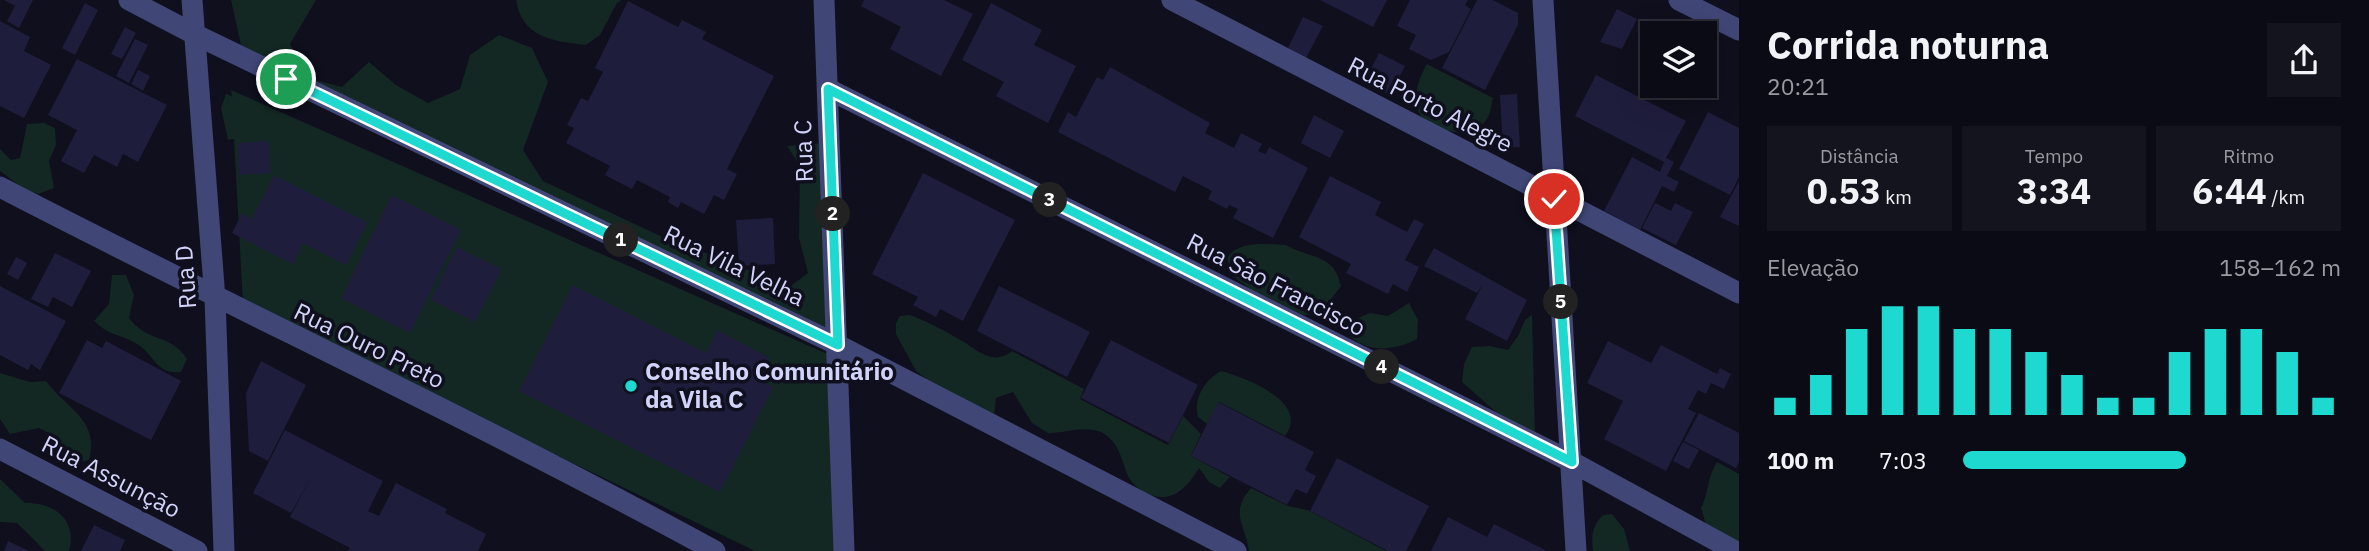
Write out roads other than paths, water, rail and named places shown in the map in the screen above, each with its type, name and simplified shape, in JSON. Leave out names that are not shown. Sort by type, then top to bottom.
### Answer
[{"type":"street","name":"Rua Vila Velha","points":[[130,0],[194,34],[838,345],[1236,551]]},
{"type":"street","name":"Rua D","points":[[192,0],[215,299],[224,551]]},
{"type":"street","name":"Rua C","points":[[824,0],[844,551]]},
{"type":"street","name":"Rua Porto Alegre","points":[[1172,0],[1739,293]]},
{"type":"street","points":[[1543,0],[1576,551]]},
{"type":"street","points":[[1679,0],[1739,30]]},
{"type":"street","name":"Rua São Francisco","points":[[828,89],[1572,462],[1735,551]]},
{"type":"street","name":"Rua Ouro Preto","points":[[0,187],[215,299],[629,504],[715,551]]},
{"type":"street","name":"Rua Assunção","points":[[0,449],[197,551]]},
{"type":"place","name":"Conselho Comunitário da Vila C","points":[[631,386]]}]
